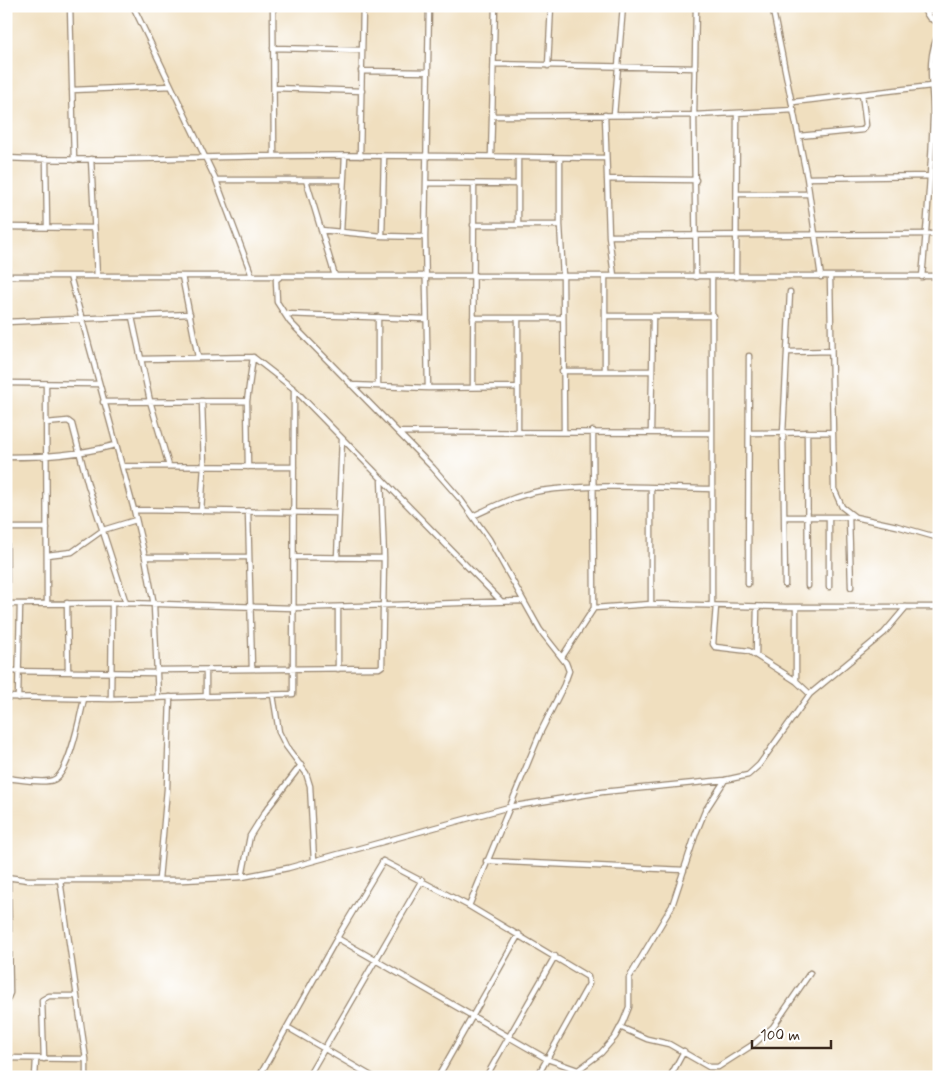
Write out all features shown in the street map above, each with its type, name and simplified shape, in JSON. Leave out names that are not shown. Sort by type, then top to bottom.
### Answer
[{"type":"street","points":[[70,6],[74,160]]},
{"type":"street","points":[[133,6],[216,180],[252,276]]},
{"type":"street","points":[[273,6],[274,156]]},
{"type":"street","points":[[360,156],[363,6]]},
{"type":"street","points":[[428,388],[425,318],[425,237],[429,6]]},
{"type":"street","points":[[492,156],[495,6]]},
{"type":"street","points":[[548,66],[550,6]]},
{"type":"street","points":[[614,115],[623,6]]},
{"type":"street","points":[[696,6],[694,114],[696,277]]},
{"type":"street","points":[[772,6],[793,102],[821,277]]},
{"type":"street","points":[[922,6],[930,18],[939,22]]},
{"type":"street","points":[[922,277],[936,114],[931,86],[935,42],[939,34]]},
{"type":"street","points":[[273,48],[362,50]]},
{"type":"street","points":[[494,64],[619,68],[696,68]]},
{"type":"street","points":[[361,70],[428,72]]},
{"type":"street","points":[[72,90],[172,86]]},
{"type":"street","points":[[793,102],[931,86]]},
{"type":"street","points":[[275,88],[362,90]]},
{"type":"street","points":[[799,136],[863,130],[866,125],[862,94]]},
{"type":"street","points":[[492,116],[694,114],[794,110]]},
{"type":"street","points":[[736,277],[737,113]]},
{"type":"street","points":[[605,115],[609,236],[614,276]]},
{"type":"street","points":[[6,158],[91,160],[274,156],[492,156],[606,158]]},
{"type":"street","points":[[341,232],[345,156]]},
{"type":"street","points":[[382,236],[384,156]]},
{"type":"street","points":[[518,157],[518,225]]},
{"type":"street","points":[[560,158],[564,431]]},
{"type":"street","points":[[46,160],[47,227]]},
{"type":"street","points":[[91,160],[97,276]]},
{"type":"street","points":[[806,178],[930,176]]},
{"type":"street","points":[[607,179],[696,180]]},
{"type":"street","points":[[216,180],[343,180]]},
{"type":"street","points":[[306,180],[335,276]]},
{"type":"street","points":[[426,183],[518,184]]},
{"type":"street","points":[[473,387],[472,276],[474,184]]},
{"type":"street","points":[[738,194],[809,194]]},
{"type":"street","points":[[473,225],[560,225]]},
{"type":"street","points":[[6,227],[94,228]]},
{"type":"street","points":[[321,230],[382,236],[425,237]]},
{"type":"street","points":[[609,236],[939,234]]},
{"type":"street","points":[[6,238],[7,276],[939,276]]},
{"type":"street","points":[[70,276],[145,557],[154,605],[158,698]]},
{"type":"street","points":[[182,276],[198,357]]},
{"type":"street","points":[[281,276],[276,280],[275,291],[277,302],[285,314],[433,468],[473,516],[508,570],[522,601],[569,671],[541,731],[469,906]]},
{"type":"street","points":[[605,276],[605,371]]},
{"type":"street","points":[[712,276],[714,316],[711,433],[713,644],[718,647],[749,650],[796,681],[810,694]]},
{"type":"street","points":[[830,277],[834,489],[842,506],[855,517]]},
{"type":"street","points":[[785,584],[783,433],[789,352],[790,292]]},
{"type":"street","points":[[6,322],[190,314]]},
{"type":"street","points":[[285,314],[425,318]]},
{"type":"street","points":[[605,316],[714,316]]},
{"type":"street","points":[[132,317],[150,401],[169,466]]},
{"type":"street","points":[[378,317],[378,386]]},
{"type":"street","points":[[651,431],[653,317]]},
{"type":"street","points":[[473,318],[563,318]]},
{"type":"street","points":[[518,319],[518,431]]},
{"type":"street","points":[[789,352],[830,351]]},
{"type":"street","points":[[748,584],[749,356]]},
{"type":"street","points":[[142,359],[253,357],[294,389],[501,602]]},
{"type":"street","points":[[248,467],[247,401],[253,357]]},
{"type":"street","points":[[562,371],[651,371]]},
{"type":"street","points":[[6,383],[98,384]]},
{"type":"street","points":[[46,384],[47,603]]},
{"type":"street","points":[[351,384],[428,388],[518,387]]},
{"type":"street","points":[[6,697],[111,699],[293,694],[294,389]]},
{"type":"street","points":[[103,402],[247,401]]},
{"type":"street","points":[[201,511],[204,466],[202,402]]},
{"type":"street","points":[[46,423],[68,421],[72,424],[126,602]]},
{"type":"street","points":[[562,658],[594,608],[593,431]]},
{"type":"street","points":[[398,432],[651,431],[711,433]]},
{"type":"street","points":[[807,432],[808,586]]},
{"type":"street","points":[[750,433],[832,432]]},
{"type":"street","points":[[337,558],[342,439]]},
{"type":"street","points":[[6,457],[45,457],[80,454],[115,445]]},
{"type":"street","points":[[122,466],[294,467]]},
{"type":"street","points":[[6,671],[157,672],[379,668],[382,666],[384,558],[381,478]]},
{"type":"street","points":[[6,482],[6,604],[126,602],[154,605],[294,608],[522,601]]},
{"type":"street","points":[[473,516],[495,505],[540,491],[592,488],[712,489]]},
{"type":"street","points":[[651,488],[652,604]]},
{"type":"street","points":[[134,510],[339,513]]},
{"type":"street","points":[[248,511],[248,557],[252,607],[252,669]]},
{"type":"street","points":[[785,517],[855,517],[939,538]]},
{"type":"street","points":[[829,587],[830,517]]},
{"type":"street","points":[[849,517],[850,587]]},
{"type":"street","points":[[47,554],[72,552],[103,530],[136,520]]},
{"type":"street","points":[[7,528],[47,528]]},
{"type":"street","points":[[145,557],[248,557]]},
{"type":"street","points":[[294,557],[384,558]]},
{"type":"street","points":[[67,603],[68,671]]},
{"type":"street","points":[[111,699],[112,603]]},
{"type":"street","points":[[18,698],[20,604]]},
{"type":"street","points":[[594,608],[652,604],[939,607]]},
{"type":"street","points":[[756,655],[757,606]]},
{"type":"street","points":[[338,607],[338,669]]},
{"type":"street","points":[[796,607],[796,681]]},
{"type":"street","points":[[6,1002],[10,994],[7,877],[28,880],[60,880],[242,877],[314,861],[509,808],[602,792],[725,780],[748,775],[759,765],[810,694],[884,633],[906,607]]},
{"type":"street","points":[[206,671],[206,695]]},
{"type":"street","points":[[273,695],[279,732],[286,746],[301,765],[310,786],[314,861]]},
{"type":"street","points":[[159,879],[167,789],[170,697]]},
{"type":"street","points":[[6,778],[51,781],[59,777],[74,738],[84,699]]},
{"type":"street","points":[[242,877],[250,836],[264,812],[301,765]]},
{"type":"street","points":[[337,938],[547,1060],[572,1070],[578,1070],[600,1053],[620,1027],[629,1007],[629,978],[672,906],[696,833],[706,811],[725,780]]},
{"type":"street","points":[[259,1077],[337,938],[383,861],[422,880],[519,934],[588,977],[590,980],[537,1077]]},
{"type":"street","points":[[486,861],[684,870]]},
{"type":"street","points":[[60,880],[86,1059],[86,1077]]},
{"type":"street","points":[[308,1077],[422,880]]},
{"type":"street","points":[[438,1077],[471,1015],[519,934]]},
{"type":"street","points":[[486,1077],[555,956]]},
{"type":"street","points":[[620,1027],[647,1039],[669,1044],[709,1067],[718,1067],[754,1044],[773,1027],[810,973]]},
{"type":"street","points":[[44,1059],[42,1000],[49,996],[77,996]]},
{"type":"street","points":[[287,1027],[373,1077]]},
{"type":"street","points":[[670,1077],[684,1051]]},
{"type":"street","points":[[6,1058],[36,1060],[86,1059]]},
{"type":"street","points":[[35,1077],[36,1060]]},
{"type":"street","points":[[568,1077],[572,1070]]}]
